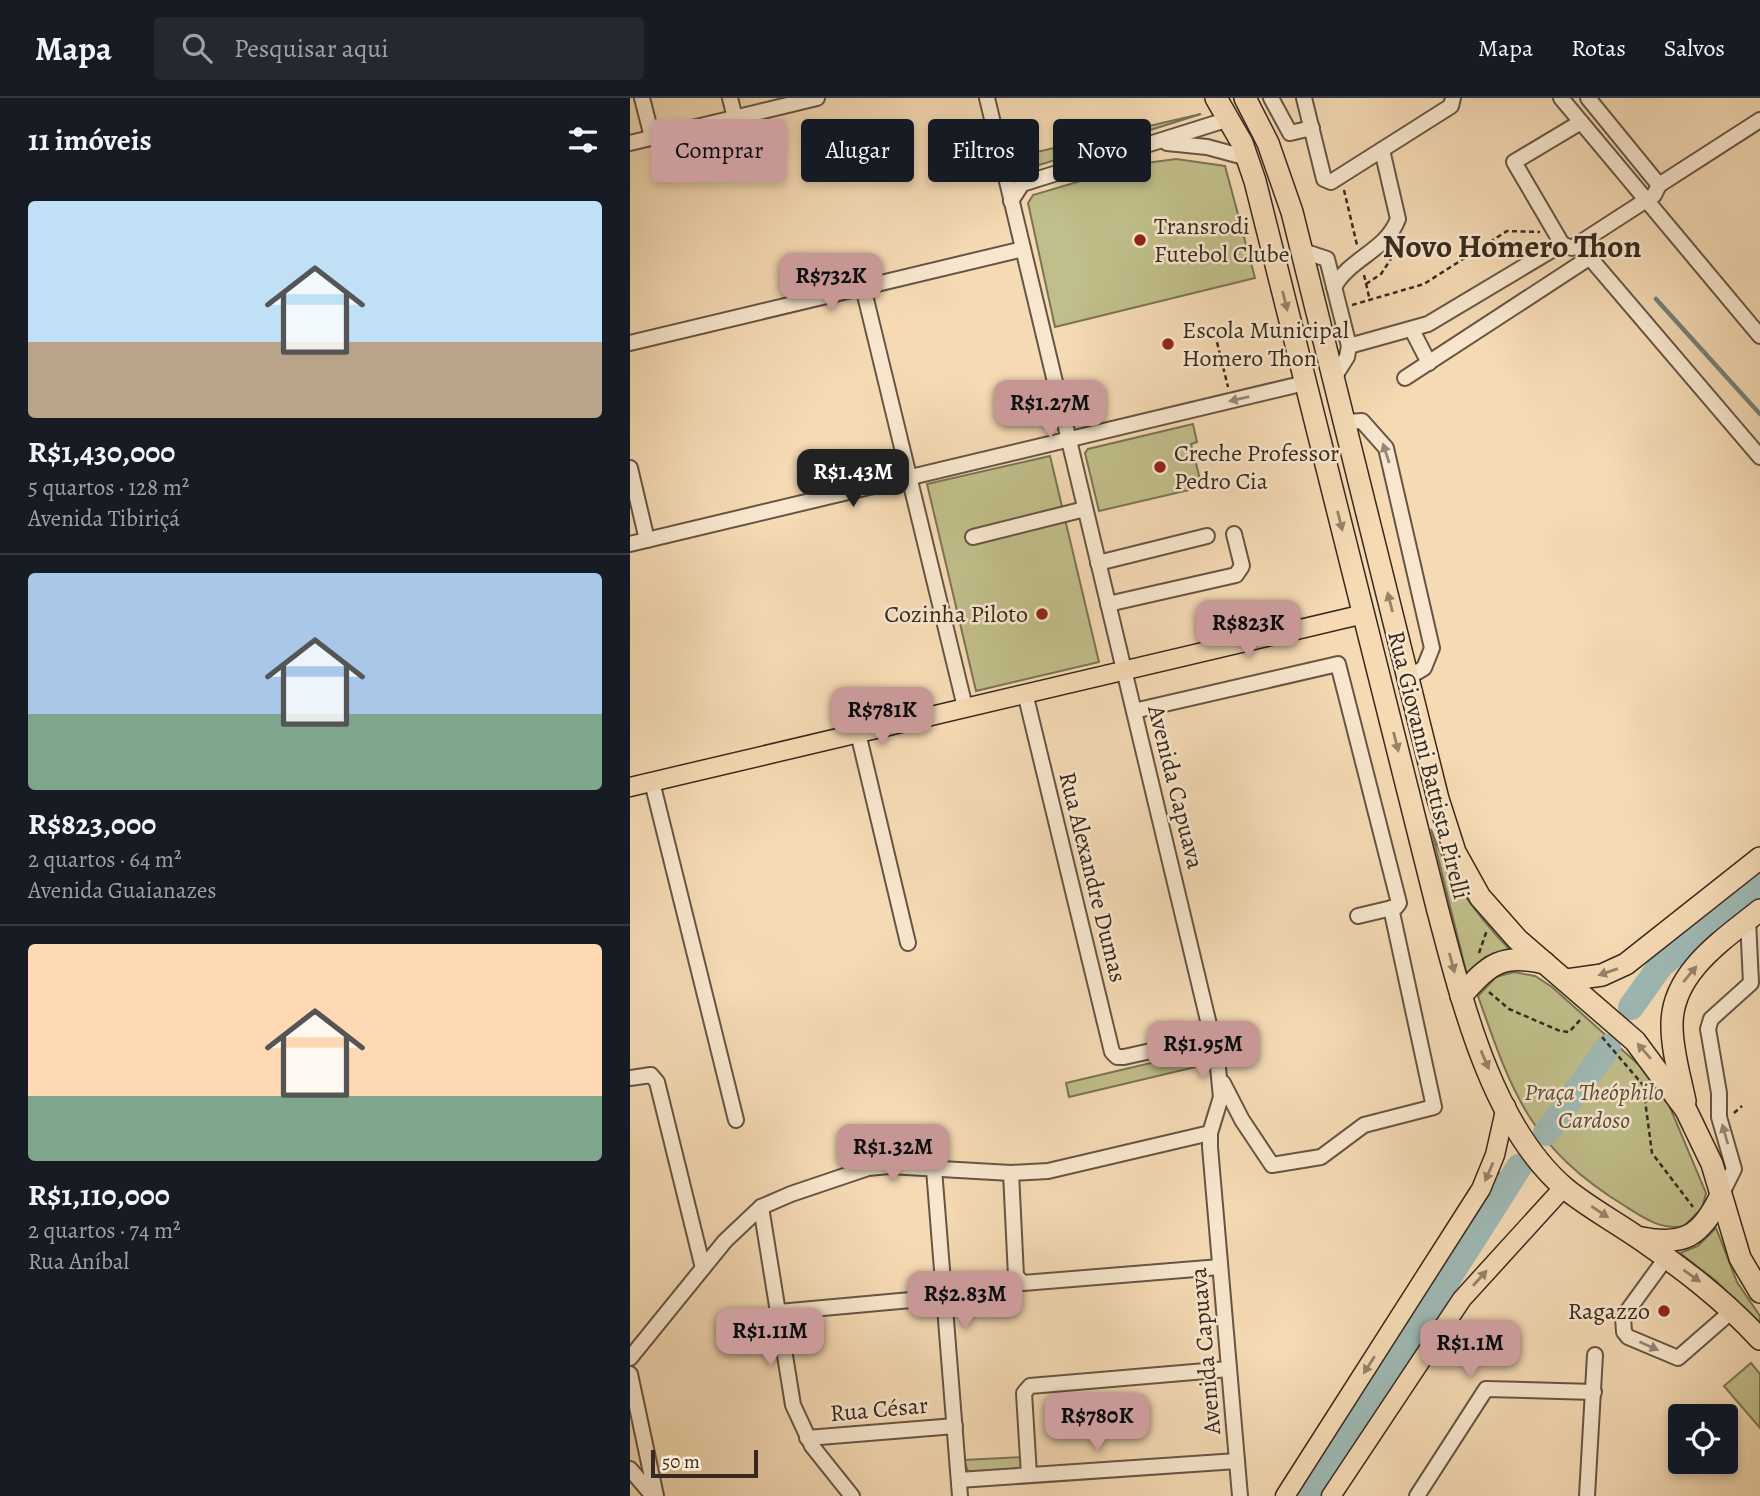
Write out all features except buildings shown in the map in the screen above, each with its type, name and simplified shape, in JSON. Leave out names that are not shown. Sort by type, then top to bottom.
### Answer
[{"type":"highway","name":"Rua Giovanni Battista Pirelli","points":[[1216,98],[1248,158],[1461,996],[1506,1106],[1528,1146],[1564,1187],[1666,1258],[1733,1310],[1760,1339]]},
{"type":"highway","name":"Rua Giovanni Battista Pirelli","points":[[1245,98],[1278,166],[1303,251],[1445,827],[1468,875],[1498,918],[1635,1041],[1686,1110],[1702,1139],[1740,1258],[1760,1292]]},
{"type":"highway","points":[[1229,119],[1245,98]]},
{"type":"highway","points":[[1566,980],[1602,975],[1626,964],[1760,858]]},
{"type":"highway","points":[[1686,1110],[1672,1028],[1677,994],[1692,970],[1754,915]]},
{"type":"highway","points":[[1461,996],[1477,978],[1502,960],[1528,959],[1545,963]]},
{"type":"highway","points":[[1637,1237],[1668,1243],[1679,1241],[1706,1222],[1720,1197]]},
{"type":"main road","points":[[630,787],[1364,614]]},
{"type":"main road","points":[[1285,1496],[1481,1189],[1495,1155],[1506,1106]]},
{"type":"main road","points":[[1331,1496],[1462,1299],[1564,1187]]},
{"type":"street","points":[[642,98],[651,134]]},
{"type":"street","points":[[730,98],[735,118]]},
{"type":"street","points":[[731,119],[817,98]]},
{"type":"street","name":"Avenida Capuava","points":[[987,98],[992,119]]},
{"type":"street","points":[[1271,98],[1290,133],[1312,128]]},
{"type":"street","points":[[1304,98],[1324,179],[1331,182],[1451,106],[1453,98]]},
{"type":"street","points":[[1561,98],[1760,336]]},
{"type":"street","points":[[1588,98],[1659,185]]},
{"type":"street","points":[[1011,201],[1022,184],[1229,119]]},
{"type":"street","points":[[1581,122],[1514,162],[1560,242],[1572,248],[1647,201],[1659,185],[1760,120]]},
{"type":"street","points":[[630,143],[651,138]]},
{"type":"street","points":[[1162,142],[1207,147],[1248,158]]},
{"type":"street","points":[[1334,287],[1357,260],[1381,244],[1398,219],[1382,150]]},
{"type":"street","name":"Avenida Capuava","points":[[1006,182],[1221,1079],[1221,1097],[1210,1133],[1240,1496]]},
{"type":"street","points":[[1349,346],[1412,330],[1444,316],[1560,242]]},
{"type":"street","points":[[1579,245],[1760,457]]},
{"type":"street","points":[[630,343],[1023,249]]},
{"type":"street","points":[[1303,251],[1327,259],[1357,260]]},
{"type":"street","points":[[1405,379],[1589,258]]},
{"type":"street","points":[[1327,259],[1349,346],[1347,356],[1335,376]]},
{"type":"street","points":[[863,288],[965,707]]},
{"type":"street","points":[[1412,330],[1429,363]]},
{"type":"street","points":[[630,544],[1305,383]]},
{"type":"street","points":[[1347,422],[1362,421],[1386,448],[1432,648],[1424,668],[1409,677]]},
{"type":"street","points":[[630,468],[646,540]]},
{"type":"street","points":[[973,537],[1085,509]]},
{"type":"street","points":[[1108,604],[1236,575],[1242,566],[1234,534]]},
{"type":"street","points":[[1098,563],[1207,536]]},
{"type":"street","points":[[1134,711],[1338,664],[1399,903],[1391,908],[1358,916]]},
{"type":"street","name":"Rua Alexandre Dumas","points":[[1025,693],[1112,1052],[1117,1057],[1124,1057],[1213,1037]]},
{"type":"street","points":[[869,703],[867,731],[908,943]]},
{"type":"street","points":[[652,782],[736,1120]]},
{"type":"street","points":[[1221,1079],[1242,1120],[1272,1165],[1321,1157],[1364,1125],[1434,1107],[1391,908]]},
{"type":"street","points":[[1720,1197],[1734,1170],[1720,1117],[1720,1093],[1708,1029],[1712,1019],[1751,983],[1754,915]]},
{"type":"street","points":[[630,1078],[651,1075],[657,1082],[703,1268]]},
{"type":"street","points":[[630,1358],[724,1241],[761,1207],[791,1194],[868,1168],[1011,1173],[1048,1171],[1210,1133]]},
{"type":"street","points":[[934,1169],[960,1496]]},
{"type":"street","points":[[1011,1173],[1016,1271],[1023,1283],[1220,1267]]},
{"type":"street","points":[[761,1207],[793,1405],[807,1438],[852,1496]]},
{"type":"street","points":[[1666,1258],[1623,1317],[1624,1332],[1628,1337],[1678,1358],[1733,1310]]},
{"type":"street","points":[[779,1311],[944,1297]]},
{"type":"street","points":[[1587,1496],[1595,1355]]},
{"type":"street","points":[[1029,1475],[1024,1394],[1030,1386],[1229,1369]]},
{"type":"street","points":[[630,1374],[655,1496]]},
{"type":"street","points":[[1417,1496],[1486,1389],[1594,1392]]},
{"type":"street","name":"Rua César","points":[[807,1438],[955,1426]]},
{"type":"street","points":[[959,1480],[1237,1461]]},
{"type":"street","points":[[630,1469],[655,1496]]},
{"type":"path","points":[[1341,176],[1368,301],[1424,284],[1507,231],[1542,232],[1560,242]]},
{"type":"path","points":[[1215,334],[1226,379]]},
{"type":"path","points":[[1454,970],[1468,966],[1474,960],[1484,944],[1488,926],[1498,918]]},
{"type":"path","points":[[1477,978],[1483,987],[1510,1009],[1551,1028],[1569,1031],[1581,1019],[1590,1026]]},
{"type":"path","points":[[1598,1034],[1621,1056],[1643,1085],[1652,1153],[1706,1222]]},
{"type":"green space","points":[[1201,114],[1151,130],[1151,126]]},
{"type":"green space","points":[[1053,148],[1053,161],[1039,165],[1039,151]]},
{"type":"green space","name":"Transrodi Futebol Clube","points":[[1176,159],[1225,166],[1255,278],[1055,327],[1028,203],[1033,195],[1077,182],[1151,182],[1151,162]]},
{"type":"green space","points":[[1193,424],[1197,442],[1191,444],[1202,487],[1099,511],[1085,453],[1088,449]]},
{"type":"green space","points":[[1050,456],[1099,662],[976,691],[927,484]]},
{"type":"green space","points":[[1431,829],[1445,862],[1463,893],[1509,949],[1485,957],[1467,975]]},
{"type":"green space","name":"Praça Theóphilo Cardoso","points":[[1514,972],[1535,976],[1552,987],[1639,1065],[1669,1105],[1706,1193],[1702,1208],[1684,1226],[1668,1227],[1653,1222],[1593,1184],[1567,1163],[1529,1117],[1503,1063],[1478,996],[1496,977]]},
{"type":"green space","points":[[1197,1052],[1203,1054],[1204,1065],[1069,1097],[1066,1083]]},
{"type":"green space","points":[[1716,1228],[1737,1282],[1760,1316],[1760,1325],[1716,1281],[1680,1253],[1698,1246]]},
{"type":"green space","points":[[1751,1363],[1760,1374],[1760,1428],[1724,1386]]},
{"type":"green space","points":[[1024,1457],[1023,1469],[969,1474],[964,1460]]},
{"type":"waterway","points":[[1656,299],[1760,414]]},
{"type":"waterway","points":[[1631,1007],[1661,965],[1760,885]]},
{"type":"waterway","points":[[1546,1133],[1608,1047]]},
{"type":"waterway","points":[[1310,1496],[1519,1167]]},
{"type":"waterway","points":[[1500,1174],[1510,1179]]},
{"type":"place","name":"Transrodi Futebol Clube","points":[[1140,240]]},
{"type":"place","name":"Escola Municipal Homero Thon","points":[[1168,344]]},
{"type":"place","name":"Creche Professor Pedro Cia","points":[[1160,467]]},
{"type":"place","name":"Cozinha Piloto","points":[[1042,614]]},
{"type":"place","name":"Ragazzo","points":[[1664,1311]]},
{"type":"district","name":"Novo Homero Thon","points":[[1512,246]]}]
